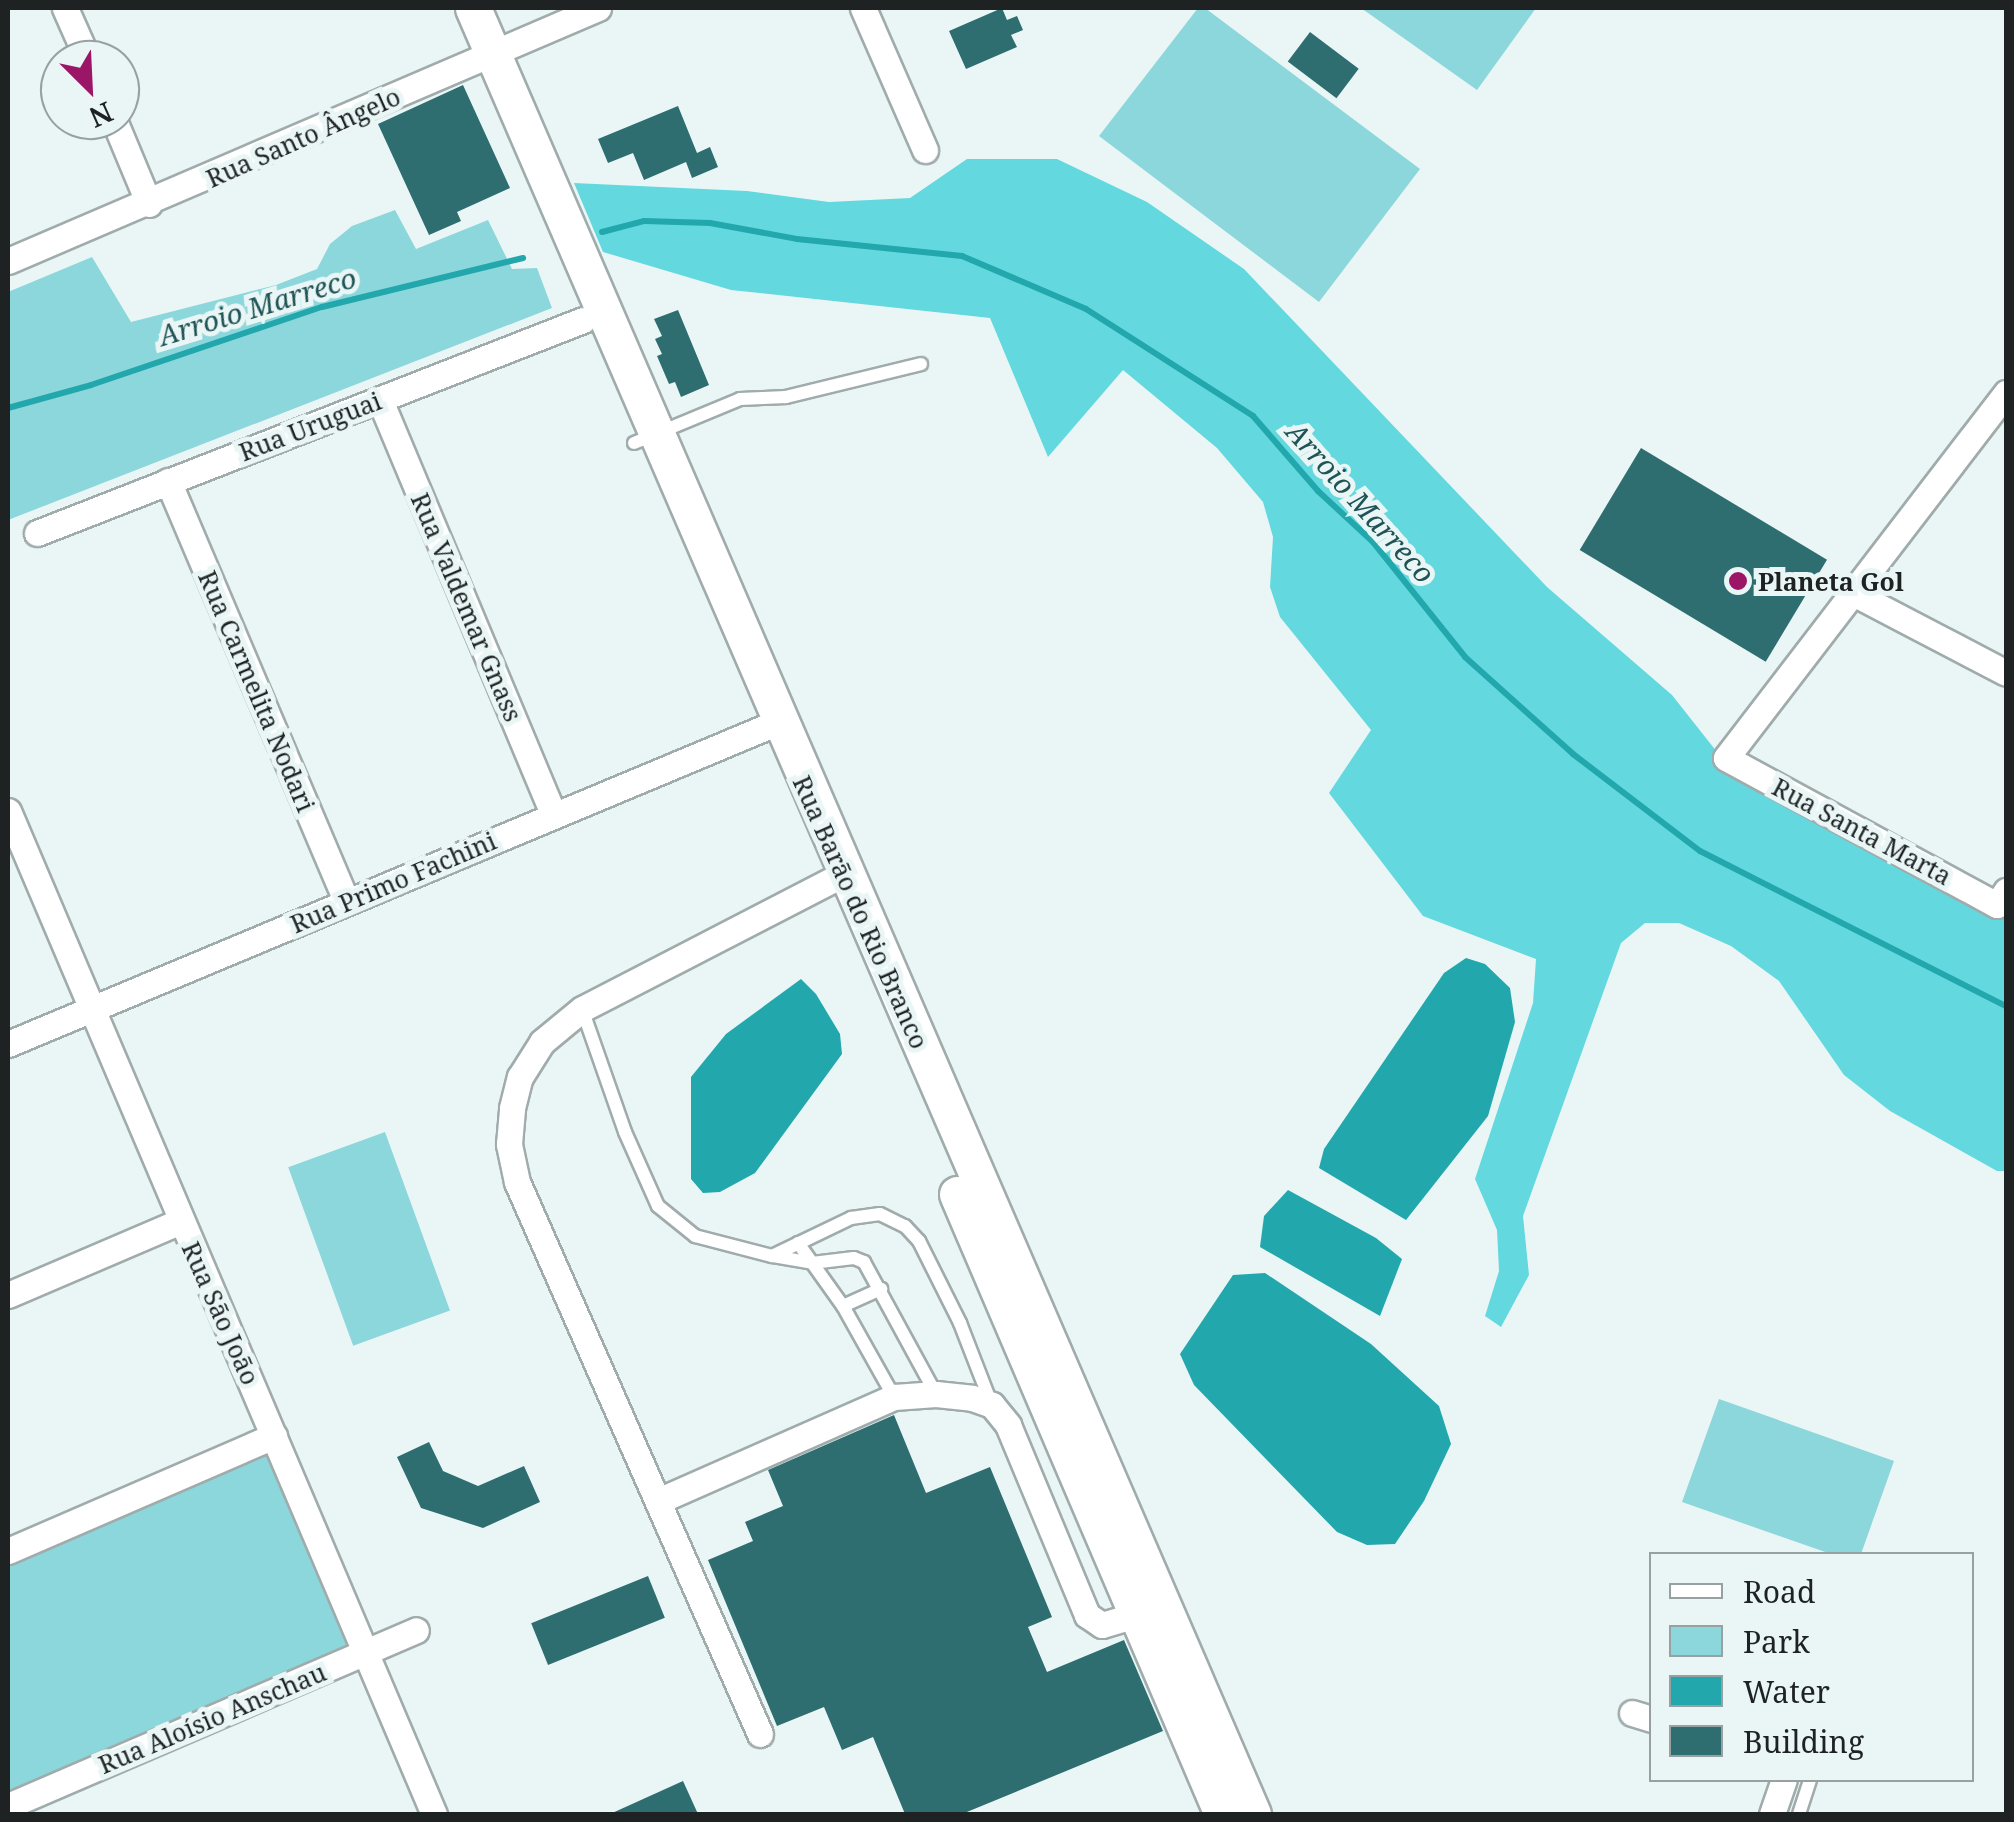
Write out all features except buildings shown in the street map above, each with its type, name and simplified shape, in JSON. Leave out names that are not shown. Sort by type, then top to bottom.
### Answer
[{"type":"main road","name":"Rua Barão do Rio Branco","points":[[448,8],[482,59],[1150,1610],[1253,1814]]},
{"type":"main road","name":"Rua Barão do Rio Branco","points":[[473,8],[482,59]]},
{"type":"main road","name":"Rua Barão do Rio Branco","points":[[535,183],[583,320],[645,438]]},
{"type":"main road","name":"Rua Barão do Rio Branco","points":[[1150,1610],[1222,1814]]},
{"type":"street","points":[[65,8],[79,40]]},
{"type":"street","name":"Rua Santo Ângelo","points":[[8,261],[150,204],[598,8]]},
{"type":"street","points":[[863,8],[925,150]]},
{"type":"street","points":[[123,140],[150,204]]},
{"type":"street","name":"Rua Uruguai","points":[[37,532],[583,320]]},
{"type":"street","name":"Rua Valdemar Gnass","points":[[380,400],[554,815]]},
{"type":"street","points":[[2003,404],[1856,594],[2006,673]]},
{"type":"street","name":"Rua Carmelita Nodari","points":[[168,481],[346,901]]},
{"type":"street","name":"Rua Santa Marta","points":[[1856,594],[1726,758],[2002,898]]},
{"type":"street","name":"Rua Primo Fachini","points":[[8,1044],[768,726]]},
{"type":"street","name":"Rua São João","points":[[8,810],[434,1814]]},
{"type":"street","points":[[760,1734],[517,1182],[509,1144],[520,1077],[542,1042],[582,1010],[835,878]]},
{"type":"street","points":[[8,1296],[180,1220]]},
{"type":"street","points":[[658,1501],[894,1397],[936,1394],[992,1405],[1008,1425],[1087,1615],[1102,1625],[1150,1610]]},
{"type":"street","points":[[8,1550],[274,1436]]},
{"type":"street","name":"Rua Aloísio Anschau","points":[[8,1806],[416,1630]]},
{"type":"street","points":[[1772,1814],[1783,1782]]},
{"type":"lane","points":[[645,438],[740,399],[786,397],[920,364]]},
{"type":"lane","points":[[582,1010],[626,1132],[658,1206],[695,1236],[772,1256],[812,1262],[854,1258],[864,1262],[936,1394]]},
{"type":"lane","points":[[772,1256],[851,1218],[880,1214],[905,1226],[919,1242],[960,1323],[992,1405]]},
{"type":"lane","points":[[798,1244],[843,1306],[894,1397]]},
{"type":"lane","points":[[843,1306],[881,1288]]},
{"type":"lane","points":[[1798,1814],[1809,1782]]},
{"type":"green space","points":[[1198,8],[1205,8],[1420,169],[1319,302],[1099,136]]},
{"type":"green space","points":[[1361,8],[1536,8],[1477,90]]},
{"type":"green space","points":[[395,210],[416,249],[488,220],[512,269],[537,268],[552,308],[8,520],[8,292],[92,257],[131,322],[276,285],[317,269],[330,244],[352,226]]},
{"type":"green space","points":[[385,1132],[450,1311],[353,1346],[288,1167]]},
{"type":"green space","points":[[1719,1399],[1894,1461],[1862,1552],[1825,1552],[1682,1502]]},
{"type":"green space","points":[[269,1452],[352,1646],[8,1793],[8,1564]]},
{"type":"shaded area","points":[[967,159],[1057,159],[1147,202],[1244,269],[1547,587],[1672,695],[1732,771],[2006,915],[2006,1171],[1997,1171],[1890,1111],[1844,1075],[1779,981],[1731,946],[1679,923],[1645,923],[1621,943],[1523,1216],[1529,1275],[1501,1327],[1485,1316],[1499,1271],[1497,1230],[1475,1179],[1533,1003],[1536,959],[1423,916],[1329,793],[1371,730],[1280,617],[1270,587],[1273,537],[1263,502],[1217,448],[1123,370],[1048,457],[990,318],[731,290],[603,252],[574,183],[747,191],[829,202],[910,198]]},
{"type":"water","points":[[1466,958],[1485,964],[1510,988],[1515,1022],[1488,1116],[1406,1220],[1319,1168],[1324,1149],[1444,973]]},
{"type":"water","points":[[801,979],[816,994],[840,1034],[842,1054],[755,1173],[720,1192],[703,1193],[691,1179],[691,1077],[726,1034]]},
{"type":"water","points":[[1288,1190],[1376,1238],[1402,1259],[1380,1316],[1260,1247],[1264,1216]]},
{"type":"water","points":[[1265,1273],[1371,1344],[1439,1406],[1451,1444],[1424,1501],[1395,1544],[1367,1545],[1337,1532],[1194,1385],[1180,1354],[1233,1275]]},
{"type":"waterway","name":"Arroio Marreco","points":[[602,232],[644,221],[710,223],[797,239],[962,256],[1086,309],[1253,416],[1318,491],[1373,542],[1465,657],[1573,754],[1700,851],[2006,1006]]},
{"type":"waterway","name":"Arroio Marreco","points":[[8,408],[91,385],[322,307],[523,258]]},
{"type":"place","name":"Planeta Gol","points":[[1738,581]]}]
